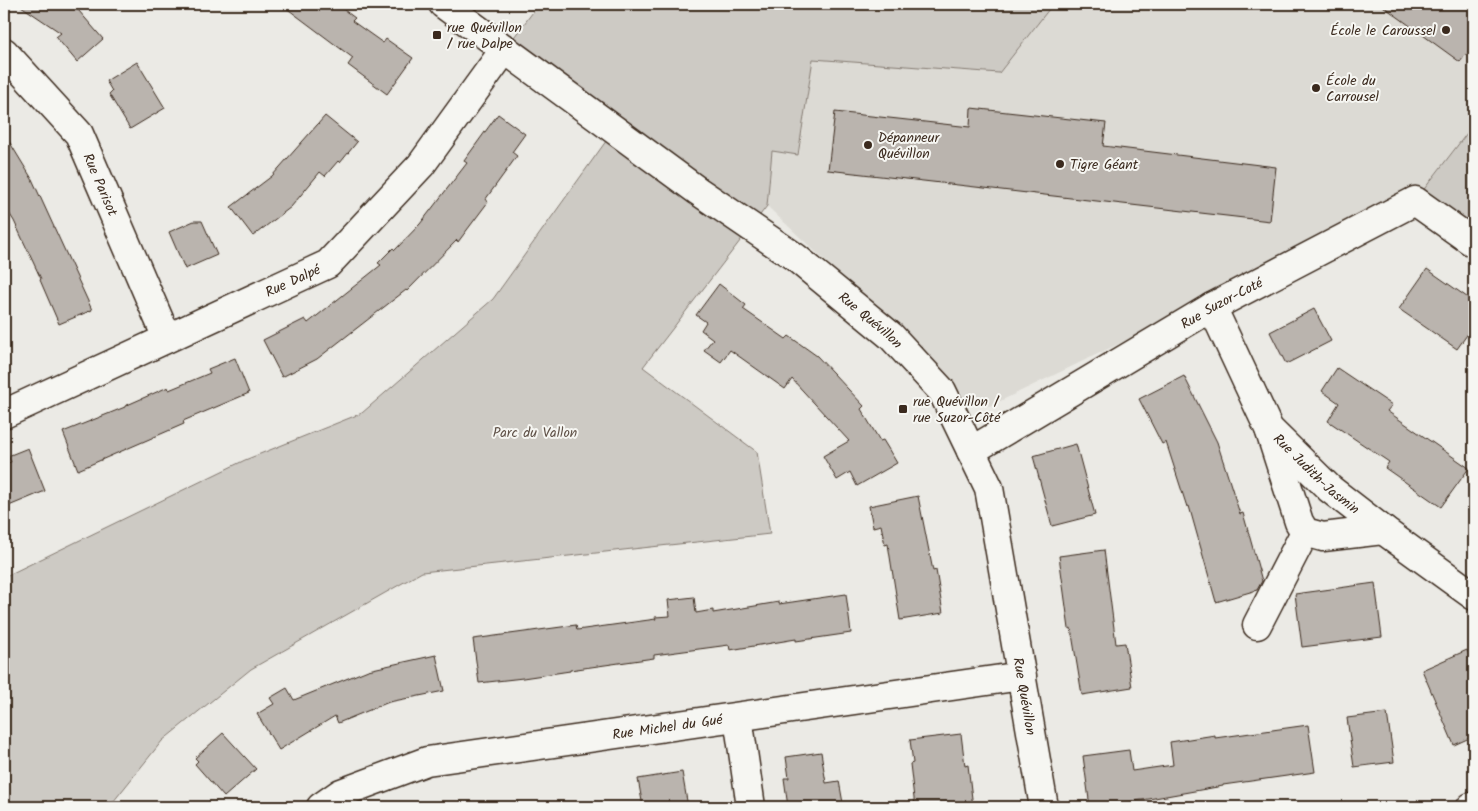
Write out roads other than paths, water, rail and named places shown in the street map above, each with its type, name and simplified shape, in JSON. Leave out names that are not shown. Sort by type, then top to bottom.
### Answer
[{"type":"street","name":"Rue Quévillon","points":[[443,4],[698,191],[795,257],[891,336],[942,391],[989,488],[1044,807]]},
{"type":"street","name":"Rue Dalpé","points":[[4,414],[328,264],[421,164],[505,49]]},
{"type":"street","name":"Rue Parisot","points":[[4,52],[80,134],[168,338]]},
{"type":"street","name":"Rue Suzor-Coté","points":[[971,451],[1212,308],[1414,201],[1474,243]]},
{"type":"street","name":"Rue Judith-Jasmin","points":[[1212,308],[1269,428],[1330,489],[1474,596]]},
{"type":"street","points":[[1257,625],[1304,532],[1269,428]]},
{"type":"street","points":[[1304,532],[1323,537],[1383,530]]},
{"type":"street","name":"Rue Michel du Gué","points":[[336,802],[427,761],[1022,676]]},
{"type":"street","points":[[738,717],[751,807]]},
{"type":"place","name":"École le Caroussel","points":[[1446,30]]},
{"type":"place","name":"rue Quévillon / rue Dalpe","points":[[437,35]]},
{"type":"place","name":"École du Carrousel","points":[[1316,88]]},
{"type":"place","name":"Dépanneur Quévillon","points":[[868,145]]},
{"type":"place","name":"Tigre Géant","points":[[1060,164]]},
{"type":"place","name":"rue Quévillon / rue Suzor-Côté","points":[[903,409]]},
{"type":"park label","name":"Parc du Vallon","points":[[535,432]]}]
